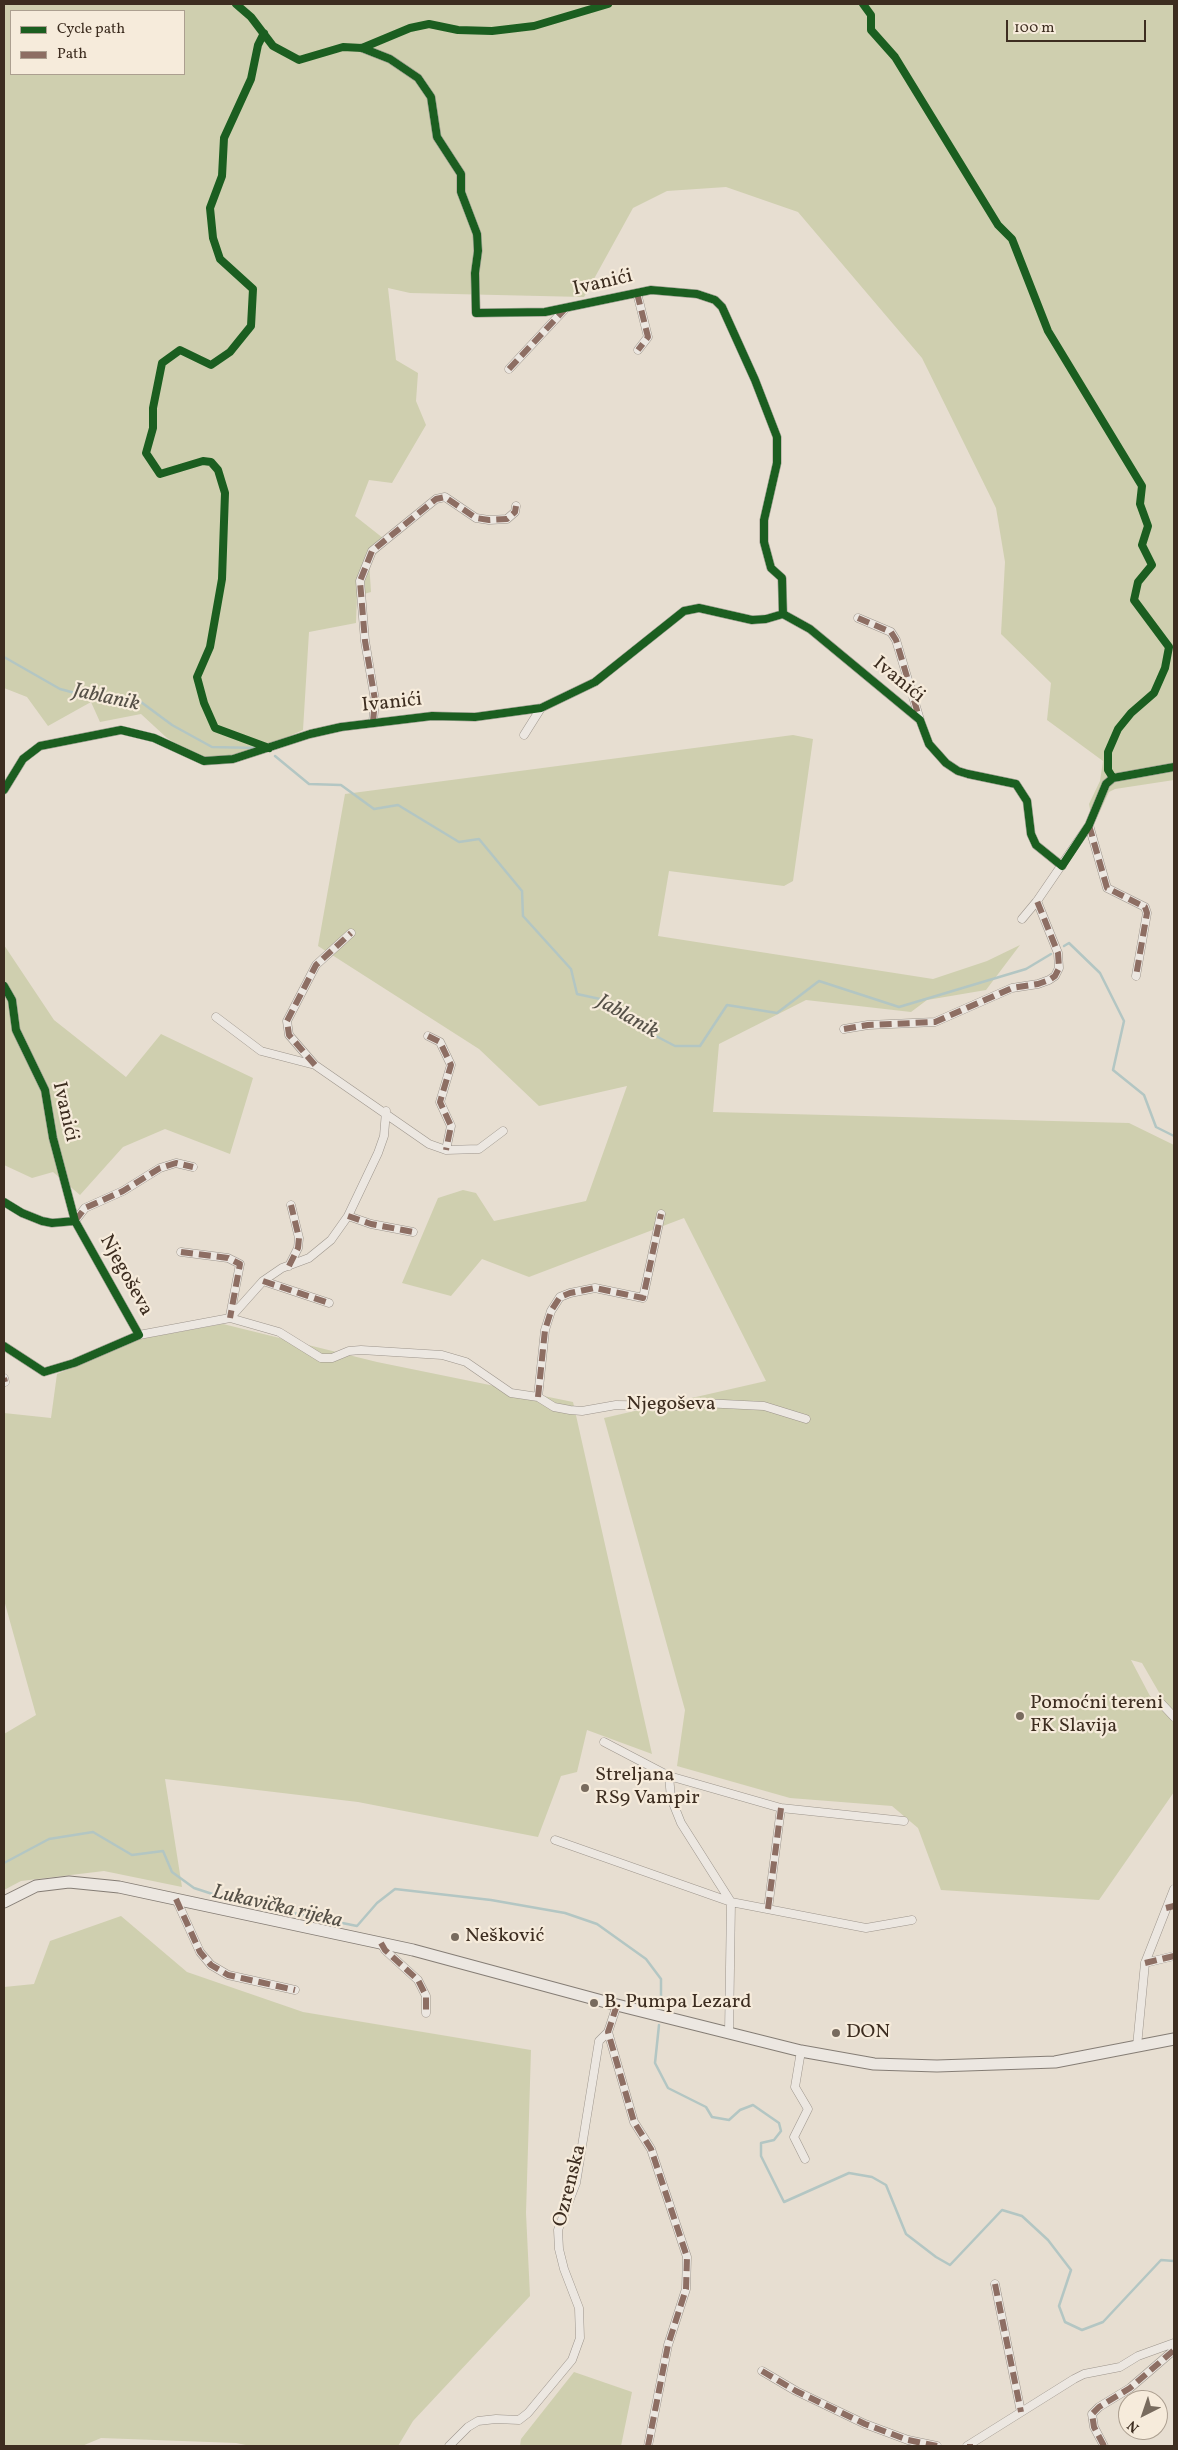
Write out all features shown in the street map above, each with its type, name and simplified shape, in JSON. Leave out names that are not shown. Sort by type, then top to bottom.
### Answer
[{"type":"main road","points":[[4,1902],[36,1886],[69,1882],[118,1887],[382,1943],[801,2051],[874,2064],[937,2066],[1055,2062],[1174,2039]]},
{"type":"street","name":"Ivanići","points":[[362,48],[390,59],[418,78],[431,97],[437,137],[461,174],[461,192],[477,234],[478,251],[475,273],[476,313],[520,314],[564,309],[651,290],[696,294],[715,300],[722,307],[752,372],[777,437],[777,463],[764,520],[764,542],[771,568],[782,578],[784,614]]},
{"type":"street","points":[[637,293],[648,337],[638,350]]},
{"type":"street","points":[[509,369],[564,309]]},
{"type":"street","name":"Ivanići","points":[[373,722],[375,700],[365,641],[360,581],[372,551],[436,499],[445,498],[476,518],[489,520],[507,519],[515,512],[516,506]]},
{"type":"street","name":"Ivanići","points":[[4,790],[23,760],[40,746],[121,730],[154,738],[204,761],[233,759],[310,734],[373,722],[432,716],[476,717],[541,708],[595,682],[684,612],[699,608],[714,609],[759,620],[784,614],[810,629],[920,720]]},
{"type":"street","name":"Ivanići","points":[[858,618],[891,632],[896,640],[920,720],[933,751],[958,771],[1016,784],[1027,801],[1031,834],[1036,845],[1062,866]]},
{"type":"street","points":[[524,735],[541,708]]},
{"type":"street","points":[[1022,919],[1062,866],[1089,825],[1106,784],[1113,778],[1174,767]]},
{"type":"street","points":[[1089,825],[1108,888],[1145,907],[1148,913],[1136,976]]},
{"type":"street","points":[[844,1029],[868,1024],[935,1022],[1012,988],[1038,984],[1049,980],[1055,976],[1059,968],[1058,953],[1037,901]]},
{"type":"street","points":[[351,933],[316,965],[287,1021],[289,1035],[315,1065],[386,1112],[429,1144],[446,1150],[479,1149],[503,1131]]},
{"type":"street","name":"Ivanići","points":[[4,986],[12,1000],[16,1030],[45,1090],[53,1138],[75,1221]]},
{"type":"street","points":[[216,1017],[261,1051],[315,1065]]},
{"type":"street","points":[[428,1036],[440,1042],[451,1065],[440,1102],[451,1126],[446,1150]]},
{"type":"street","points":[[230,1318],[263,1281],[289,1266],[309,1258],[331,1240],[348,1216],[384,1136],[386,1112]]},
{"type":"street","points":[[75,1221],[85,1208],[123,1191],[160,1168],[176,1163],[194,1167]]},
{"type":"street","name":"Njegoševa","points":[[4,1202],[22,1213],[42,1221],[52,1223],[75,1221],[140,1335]]},
{"type":"street","points":[[289,1266],[298,1248],[299,1238],[292,1205]]},
{"type":"street","points":[[538,1397],[545,1330],[551,1311],[560,1297],[595,1288],[643,1298],[661,1214]]},
{"type":"street","points":[[348,1216],[371,1224],[413,1232]]},
{"type":"street","points":[[181,1252],[228,1258],[240,1264],[230,1318]]},
{"type":"street","points":[[263,1281],[328,1303]]},
{"type":"street","name":"Njegoševa","points":[[4,1346],[44,1372],[74,1364],[140,1335],[230,1318],[279,1332],[321,1358],[332,1358],[348,1351],[361,1350],[442,1355],[466,1362],[511,1392],[538,1397],[554,1407],[582,1411],[616,1405],[682,1406],[703,1404],[764,1406],[806,1418]]},
{"type":"street","points":[[1161,1703],[1174,1717]]},
{"type":"street","points":[[604,1742],[669,1776],[781,1808],[904,1821]]},
{"type":"street","points":[[669,1776],[671,1798],[681,1823],[731,1902],[729,2033]]},
{"type":"street","points":[[768,1909],[781,1808]]},
{"type":"street","points":[[555,1840],[731,1902],[866,1928],[912,1920]]},
{"type":"street","points":[[1137,2046],[1145,1963],[1170,1907],[1174,1890]]},
{"type":"street","points":[[176,1899],[200,1952],[211,1965],[228,1975],[295,1990]]},
{"type":"street","points":[[382,1943],[385,1950],[418,1980],[426,1996],[426,2013]]},
{"type":"street","points":[[1145,1963],[1174,1956]]},
{"type":"street","name":"Ozrenska","points":[[449,2446],[468,2427],[478,2421],[496,2419],[519,2420],[556,2382],[575,2353],[580,2338],[579,2308],[564,2269],[559,2249],[558,2230],[576,2183],[599,2041],[608,2032],[617,2005]]},
{"type":"street","points":[[608,2032],[634,2122],[651,2150],[687,2257],[686,2289],[668,2345],[648,2446]]},
{"type":"street","points":[[801,2051],[795,2087],[808,2109],[794,2137],[805,2159]]},
{"type":"street","points":[[995,2284],[1021,2412]]},
{"type":"street","points":[[969,2446],[1084,2374],[1104,2372],[1120,2367],[1138,2356],[1174,2343]]},
{"type":"street","points":[[1104,2446],[1094,2427],[1092,2414],[1099,2406],[1130,2388],[1174,2350]]},
{"type":"street","points":[[762,2371],[796,2391],[865,2424],[908,2440],[937,2446]]},
{"type":"green space","points":[[4,4],[1174,4],[1174,780],[1115,789],[1109,792],[1093,826],[1089,804],[1100,781],[1103,761],[1047,720],[1051,683],[1001,634],[1005,562],[996,508],[922,358],[798,212],[726,187],[667,191],[633,208],[584,297],[410,293],[388,288],[396,360],[418,373],[416,401],[426,425],[392,483],[369,480],[355,516],[388,542],[369,561],[371,592],[357,596],[356,623],[309,632],[303,730],[252,753],[204,761],[167,738],[141,714],[100,722],[91,702],[48,726],[27,697],[4,688]]},
{"type":"green space","points":[[793,735],[813,739],[793,881],[784,886],[669,871],[658,936],[933,979],[987,961],[1020,945],[986,990],[927,1000],[911,1012],[806,1000],[719,1044],[713,1112],[1129,1123],[1174,1145],[1174,1792],[1099,1900],[941,1890],[918,1828],[892,1806],[790,1798],[677,1766],[685,1710],[604,1418],[766,1381],[684,1218],[529,1277],[482,1259],[451,1296],[402,1283],[438,1198],[463,1190],[476,1193],[494,1221],[586,1201],[627,1086],[539,1106],[479,1049],[318,946],[345,794]],"holes":[[[1131,1660],[1142,1663],[1168,1708],[1150,1696]]]},
{"type":"green space","points":[[4,945],[54,1020],[126,1077],[161,1034],[253,1078],[230,1154],[165,1129],[123,1147],[80,1195],[53,1172],[32,1178],[4,1165]]},
{"type":"green space","points":[[223,1324],[377,1362],[573,1402],[652,1754],[587,1730],[577,1772],[561,1776],[538,1837],[358,1802],[165,1779],[182,1887],[104,1871],[21,1881],[4,1890],[4,1734],[36,1715],[4,1600],[4,1413],[51,1418],[57,1374],[140,1339]]},
{"type":"green space","points":[[121,1916],[187,1972],[303,2012],[531,2050],[526,2213],[530,2296],[413,2421],[398,2446],[251,2446],[236,2443],[101,2438],[82,2446],[4,2446],[4,1987],[34,1984],[50,1941]]},
{"type":"green space","points":[[574,2372],[632,2392],[621,2446],[520,2446],[521,2439]]},
{"type":"waterway","name":"Jablanik","points":[[4,657],[60,689],[109,702],[141,702],[172,725],[212,747],[257,748]]},
{"type":"waterway","name":"Jablanik","points":[[275,756],[309,784],[341,785],[374,809],[398,805],[459,842],[479,839],[522,891],[523,916],[571,969],[577,994],[600,999],[631,1023],[675,1046],[700,1046],[727,1005],[777,1013],[819,981],[899,1007],[1026,969],[1051,954]]},
{"type":"waterway","name":"Jablanik","points":[[1064,946],[1069,943],[1100,973],[1124,1021],[1113,1070],[1144,1095],[1156,1127],[1174,1136]]},
{"type":"waterway","name":"Lukavička rijeka","points":[[4,1863],[49,1839],[93,1832],[132,1855],[163,1851],[172,1872],[194,1888],[234,1901],[357,1926],[377,1903],[395,1889],[491,1900],[565,1913],[597,1924],[646,1959],[661,1979],[661,2010]]},
{"type":"waterway","name":"Lukavička rijeka","points":[[659,2025],[655,2063],[668,2088],[706,2107],[712,2117],[729,2120],[740,2110],[753,2105],[779,2123],[781,2131],[774,2140],[761,2143],[761,2156],[784,2202],[849,2173],[872,2177],[886,2185],[906,2234],[936,2257],[950,2265],[1002,2210],[1022,2216],[1048,2240],[1071,2270],[1059,2306],[1065,2322],[1082,2330],[1103,2322],[1161,2260],[1174,2261]]},
{"type":"marked path","points":[[637,293],[648,337],[638,350]]},
{"type":"marked path","points":[[509,369],[565,309]]},
{"type":"marked path","points":[[373,722],[375,700],[365,641],[360,581],[372,551],[436,499],[445,497],[476,518],[489,520],[507,519],[515,512],[516,506]]},
{"type":"marked path","points":[[858,618],[891,632],[896,640],[919,717]]},
{"type":"marked path","points":[[1089,825],[1107,888],[1145,907],[1147,913],[1136,976]]},
{"type":"marked path","points":[[844,1029],[868,1025],[935,1022],[1012,988],[1038,984],[1049,980],[1055,976],[1059,968],[1058,953],[1037,901]]},
{"type":"marked path","points":[[315,1065],[289,1035],[287,1021],[316,965],[351,933]]},
{"type":"marked path","points":[[428,1036],[440,1042],[451,1065],[440,1102],[451,1126],[446,1150]]},
{"type":"marked path","points":[[75,1221],[85,1208],[123,1191],[160,1168],[176,1163],[193,1167]]},
{"type":"marked path","points":[[289,1266],[298,1248],[299,1238],[291,1205]]},
{"type":"marked path","points":[[538,1397],[545,1330],[551,1311],[560,1297],[595,1288],[643,1298],[661,1214]]},
{"type":"marked path","points":[[348,1216],[371,1224],[413,1232]]},
{"type":"marked path","points":[[181,1252],[228,1258],[240,1264],[230,1318]]},
{"type":"marked path","points":[[263,1281],[329,1303]]},
{"type":"marked path","points":[[4,1378],[5,1382]]},
{"type":"marked path","points":[[768,1909],[781,1808]]},
{"type":"marked path","points":[[176,1899],[200,1952],[211,1965],[228,1975],[295,1990]]},
{"type":"marked path","points":[[1166,1908],[1174,1906]]},
{"type":"marked path","points":[[381,1943],[385,1950],[418,1980],[426,1996],[426,2013]]},
{"type":"marked path","points":[[1145,1963],[1174,1956]]},
{"type":"marked path","points":[[617,2005],[608,2032],[634,2122],[651,2149],[687,2257],[686,2289],[668,2345],[648,2446]]},
{"type":"marked path","points":[[995,2284],[1021,2412]]},
{"type":"marked path","points":[[1104,2446],[1094,2427],[1092,2414],[1099,2407],[1130,2388],[1174,2350]]},
{"type":"marked path","points":[[762,2371],[796,2391],[865,2424],[908,2440],[937,2446]]},
{"type":"cycle path","points":[[236,4],[251,17],[273,46],[299,60],[343,47],[362,48],[390,59],[418,78],[431,97],[437,137],[461,174],[461,192],[477,234],[478,251],[475,273],[476,313],[545,312],[651,290],[697,294],[715,300],[722,307],[755,380],[777,437],[777,463],[764,520],[764,542],[771,568],[782,578],[783,614]]},
{"type":"cycle path","points":[[362,48],[410,28],[429,24],[458,30],[492,31],[534,26],[608,4]]},
{"type":"cycle path","points":[[863,4],[871,15],[871,30],[895,57],[998,225],[1012,239],[1048,331],[1142,486],[1140,504],[1148,526],[1142,545],[1152,565],[1138,582],[1134,600],[1169,647],[1165,668],[1154,693],[1131,713],[1118,729],[1108,752],[1108,770],[1113,778]]},
{"type":"cycle path","points":[[264,33],[258,45],[251,79],[224,138],[222,176],[210,208],[213,238],[220,259],[253,289],[251,326],[230,352],[211,365],[180,350],[162,363],[153,408],[153,428],[146,453],[160,474],[203,461],[211,462],[218,470],[225,493],[222,579],[210,647],[197,677],[204,703],[215,728],[269,748]]},
{"type":"cycle path","points":[[4,790],[23,759],[40,746],[121,730],[154,738],[204,761],[233,759],[310,734],[341,727],[432,716],[475,717],[541,708],[595,682],[684,611],[699,608],[752,620],[766,619],[783,614],[810,629],[920,720],[929,744],[946,763],[958,771],[1016,784],[1027,801],[1031,834],[1036,845],[1062,866],[1089,825],[1106,784],[1113,778],[1174,767]]},
{"type":"cycle path","points":[[4,986],[12,1000],[16,1030],[45,1090],[53,1138],[75,1221]]},
{"type":"cycle path","points":[[4,1202],[22,1213],[42,1221],[52,1223],[75,1221],[139,1335],[74,1363],[44,1372],[4,1346]]},
{"type":"place","name":"Pomoćni tereni FK Slavija","points":[[1020,1716]]},
{"type":"place","name":"Streljana RS9 Vampir","points":[[585,1788]]},
{"type":"place","name":"Nešković","points":[[455,1937]]},
{"type":"place","name":"B. Pumpa Lezard","points":[[594,2003]]},
{"type":"place","name":"DON","points":[[836,2033]]}]
